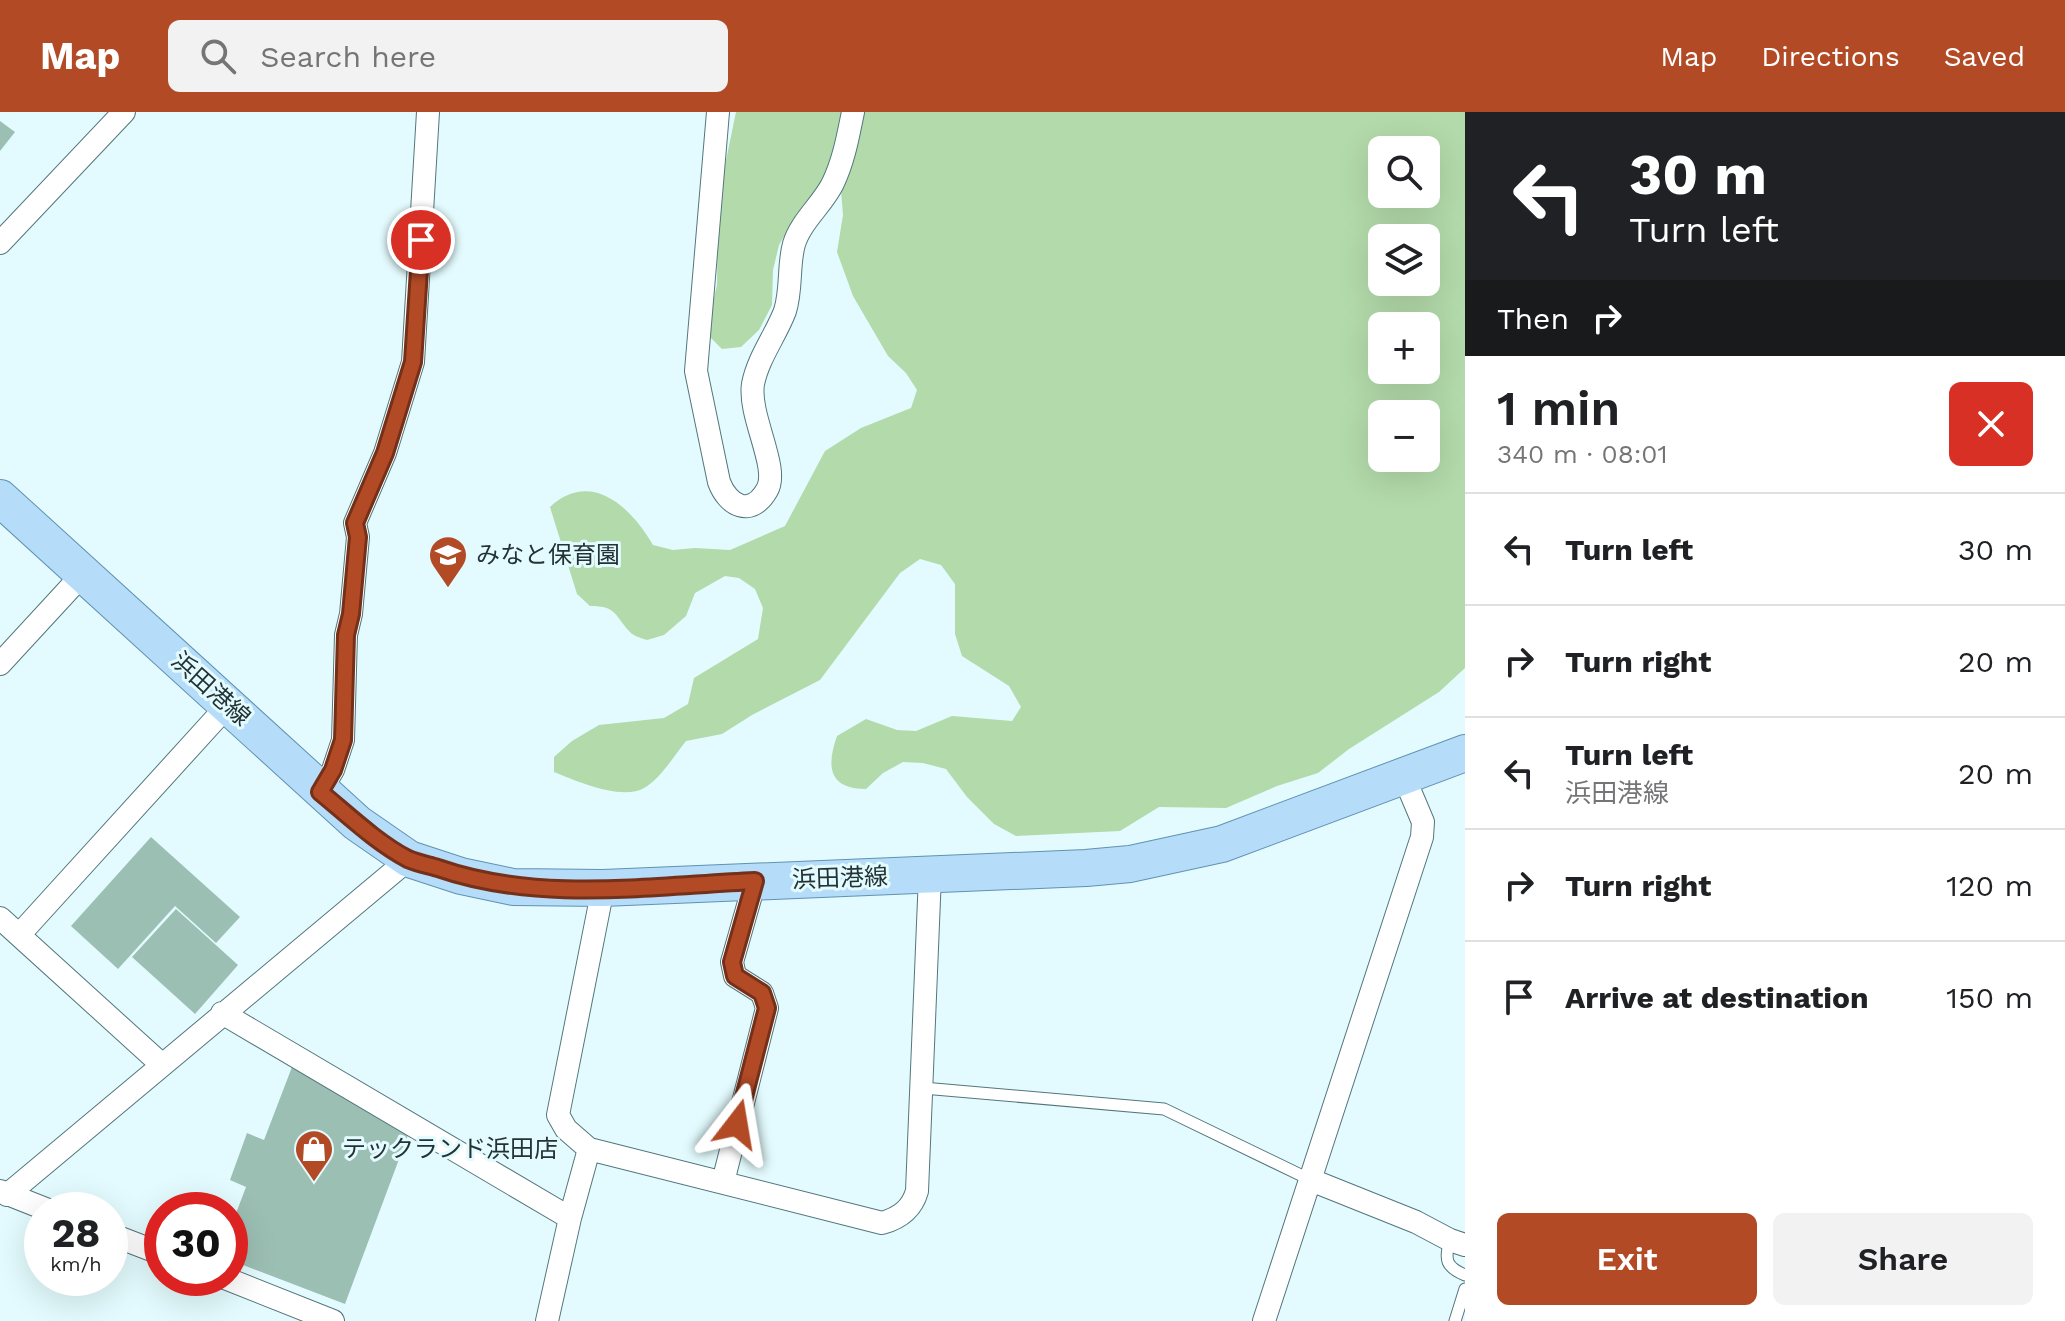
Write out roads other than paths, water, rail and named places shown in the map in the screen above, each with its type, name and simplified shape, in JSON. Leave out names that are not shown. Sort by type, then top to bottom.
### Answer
[{"type":"main road","name":"浜田港線","points":[[0,498],[357,823],[409,859],[461,876],[513,887],[603,888],[1130,864],[1222,844],[1464,756]]},
{"type":"street","points":[[0,243],[124,112]]},
{"type":"street","points":[[320,792],[333,770],[343,740],[346,635],[351,614],[358,537],[355,523],[385,453],[413,362],[428,112]]},
{"type":"street","points":[[718,112],[696,371],[724,497],[735,504],[748,506],[761,499],[769,488],[772,475],[754,414],[754,382],[785,310],[793,246],[832,184],[845,149],[853,112]]},
{"type":"street","points":[[0,664],[83,574]]},
{"type":"street","points":[[19,935],[229,704]]},
{"type":"street","points":[[1264,1321],[1422,837],[1423,822],[1404,777]]},
{"type":"street","points":[[24,1201],[4,1193],[409,859]]},
{"type":"street","points":[[603,888],[558,1115],[566,1129],[589,1149],[882,1223],[904,1213],[914,1202],[917,1191],[930,875]]},
{"type":"street","points":[[723,1182],[767,1008],[762,993],[735,976],[732,962],[755,881]]},
{"type":"street","points":[[0,918],[161,1064]]},
{"type":"street","points":[[222,1013],[570,1218]]},
{"type":"street","points":[[547,1321],[589,1149]]},
{"type":"street","points":[[1311,1180],[1416,1222],[1458,1243]]},
{"type":"street","points":[[248,1287],[333,1321]]},
{"type":"lane","points":[[923,1088],[1164,1109],[1311,1180]]},
{"type":"lane","points":[[1458,1243],[1447,1262],[1450,1268],[1465,1275]]},
{"type":"lane","points":[[1455,1321],[1465,1289]]},
{"type":"place","name":"みなと保育園","points":[[448,589]]},
{"type":"place","name":"テックランド浜田店","points":[[314,1183]]}]
